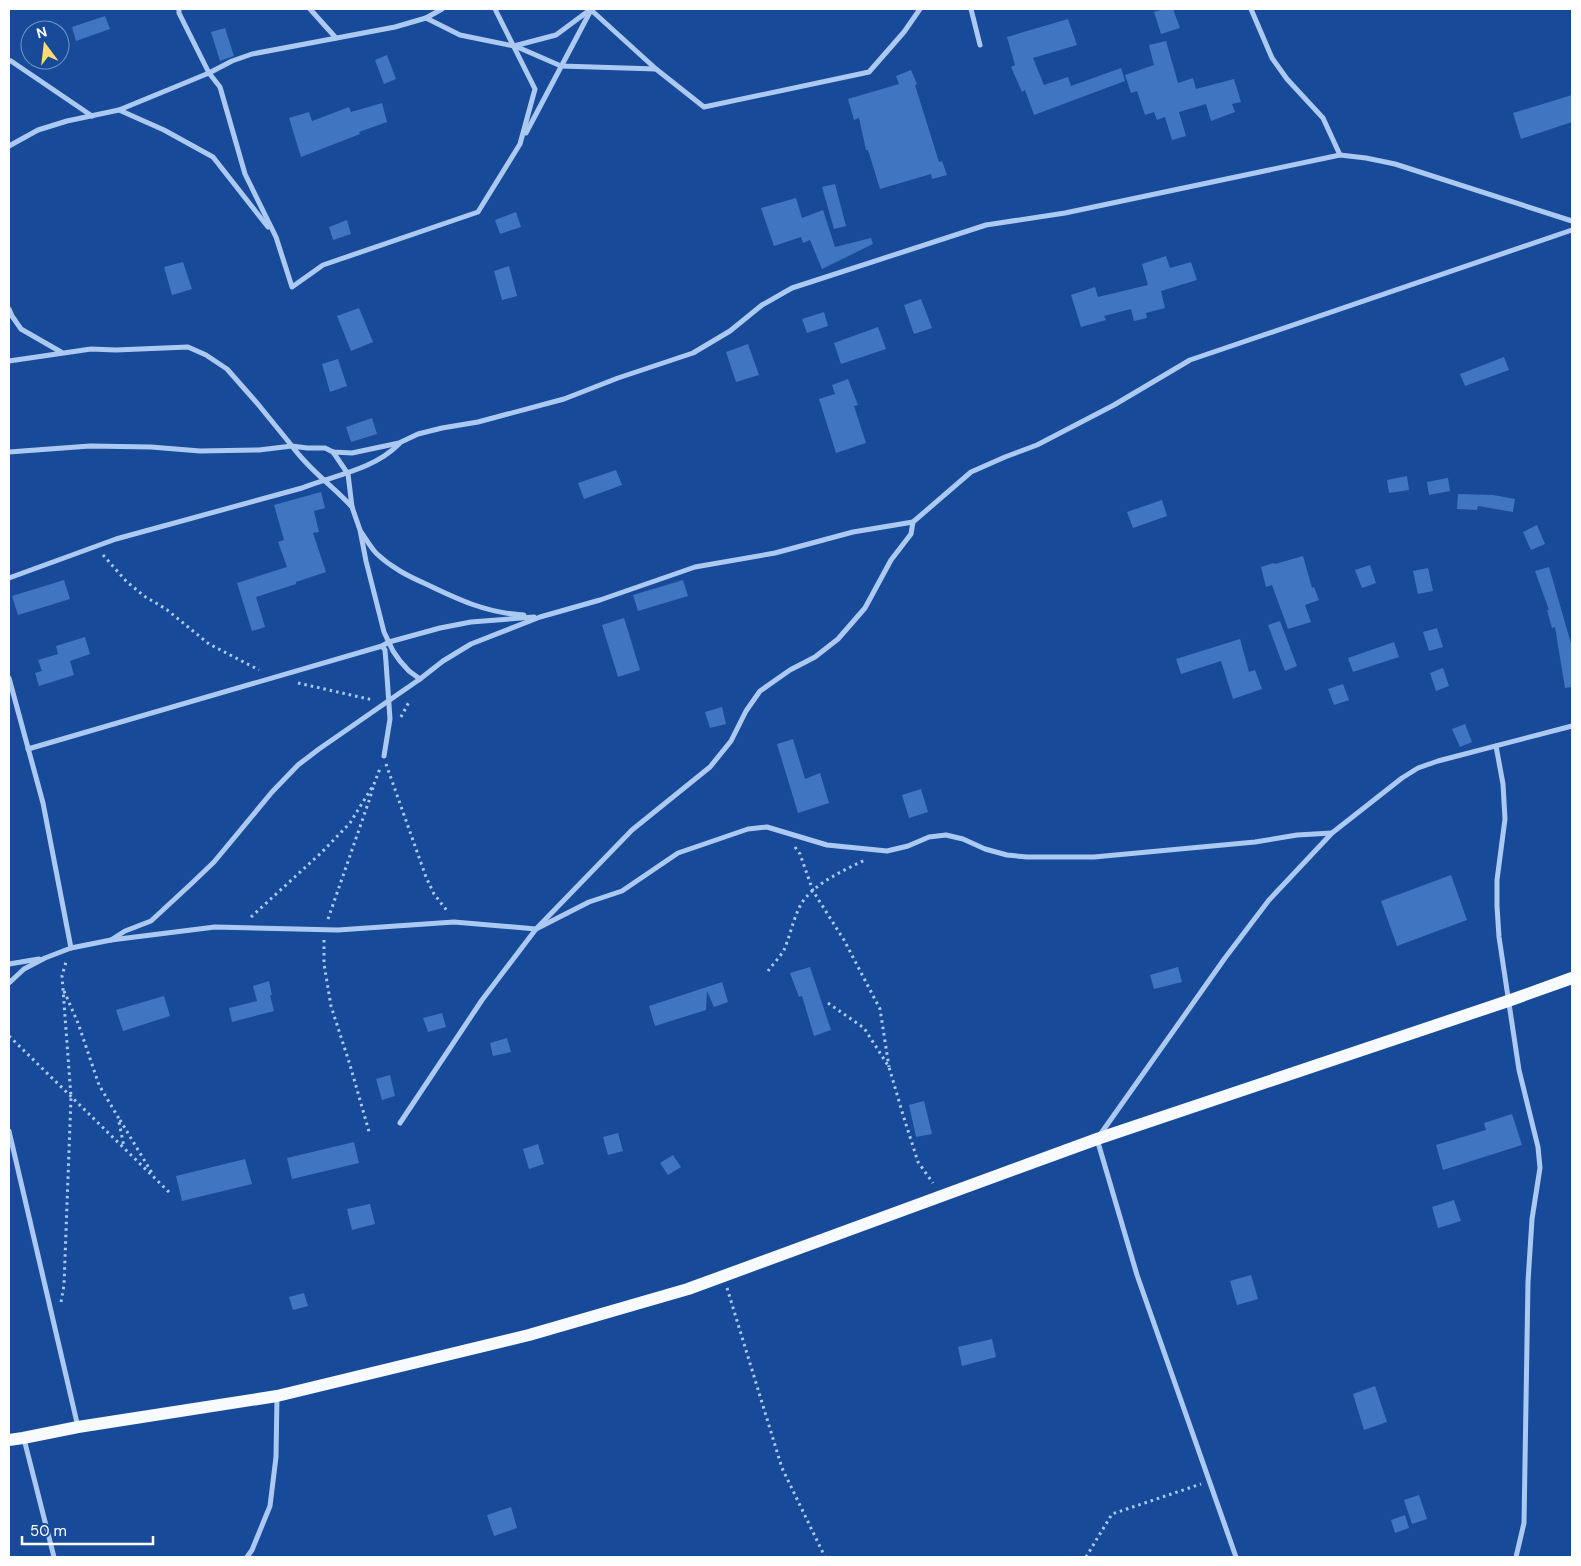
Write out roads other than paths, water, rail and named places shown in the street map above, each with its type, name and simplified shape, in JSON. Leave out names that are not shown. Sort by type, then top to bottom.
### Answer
[{"type":"main road","points":[[9,1440],[78,1427],[277,1396],[529,1335],[688,1289],[1097,1139],[1572,978]]},
{"type":"street","points":[[179,9],[179,13],[209,73],[220,87],[245,174],[276,237],[292,286],[323,265],[478,212],[520,144],[591,9]]},
{"type":"street","points":[[310,9],[336,38]]},
{"type":"street","points":[[9,146],[38,130],[119,110],[252,54],[395,27],[426,18],[442,9]]},
{"type":"street","points":[[495,9],[536,90],[520,144]]},
{"type":"street","points":[[514,46],[556,35],[591,9]]},
{"type":"street","points":[[591,9],[656,69],[704,107],[868,72],[904,32],[920,9]]},
{"type":"street","points":[[971,9],[980,45]]},
{"type":"street","points":[[1251,9],[1272,58],[1287,79],[1323,118],[1340,155]]},
{"type":"street","points":[[426,18],[460,35],[514,46],[562,66],[656,69]]},
{"type":"street","points":[[11,61],[92,116]]},
{"type":"street","points":[[119,110],[164,130],[213,157],[276,237]]},
{"type":"street","points":[[9,452],[90,446],[151,447],[200,451],[259,450],[292,446],[325,448],[333,452],[352,453],[399,443],[418,434],[478,422],[564,399],[618,378],[693,353],[730,331],[762,305],[792,288],[986,224],[1065,213],[1340,155],[1395,164],[1572,221]]},
{"type":"street","points":[[111,940],[126,931],[151,921],[214,862],[288,774],[319,749],[388,702],[443,661],[471,644],[540,617],[600,600],[695,567],[775,553],[852,532],[913,522],[970,472],[1037,444],[1114,405],[1190,360],[1572,230]]},
{"type":"street","points":[[9,309],[21,329],[62,352]]},
{"type":"street","points":[[9,361],[91,348],[116,350],[188,347],[206,355],[226,369],[257,403],[302,461],[324,479],[352,507]]},
{"type":"street","points":[[9,578],[116,539],[302,488],[324,479],[348,474],[392,450],[399,443]]},
{"type":"street","points":[[333,452],[348,474],[352,507],[360,530],[384,632],[400,661],[420,679]]},
{"type":"street","points":[[400,1123],[482,1000],[536,929],[632,830],[710,767],[730,741],[746,711],[760,691],[790,670],[815,657],[838,640],[865,608],[891,560],[911,534],[913,522]]},
{"type":"street","points":[[360,530],[376,553],[390,565],[408,576],[478,607],[505,614],[540,617]]},
{"type":"street","points":[[28,749],[440,628],[471,622],[540,617]]},
{"type":"street","points":[[382,646],[385,650],[389,684],[388,702],[390,719],[384,756]]},
{"type":"street","points":[[9,678],[43,803],[70,948]]},
{"type":"street","points":[[1236,1557],[1137,1275],[1097,1139],[1225,958],[1269,900],[1332,833],[1402,778],[1418,768],[1572,726]]},
{"type":"street","points":[[1496,746],[1503,784],[1505,819],[1496,906],[1499,937],[1519,1070],[1538,1146],[1540,1168],[1532,1219],[1528,1282],[1524,1523],[1516,1557]]},
{"type":"street","points":[[9,983],[24,968],[70,948],[111,940],[215,926],[338,930],[454,922],[536,929],[589,902],[622,891],[678,853],[748,829],[767,827],[827,845],[887,851],[908,846],[929,837],[946,835],[963,839],[985,849],[1006,855],[1028,857],[1094,857],[1254,842],[1297,835],[1332,833]]},
{"type":"street","points":[[9,964],[45,958]]},
{"type":"street","points":[[9,1131],[78,1427]]},
{"type":"street","points":[[246,1557],[252,1550],[270,1506],[276,1456],[277,1396]]},
{"type":"street","points":[[24,1438],[54,1557]]}]
